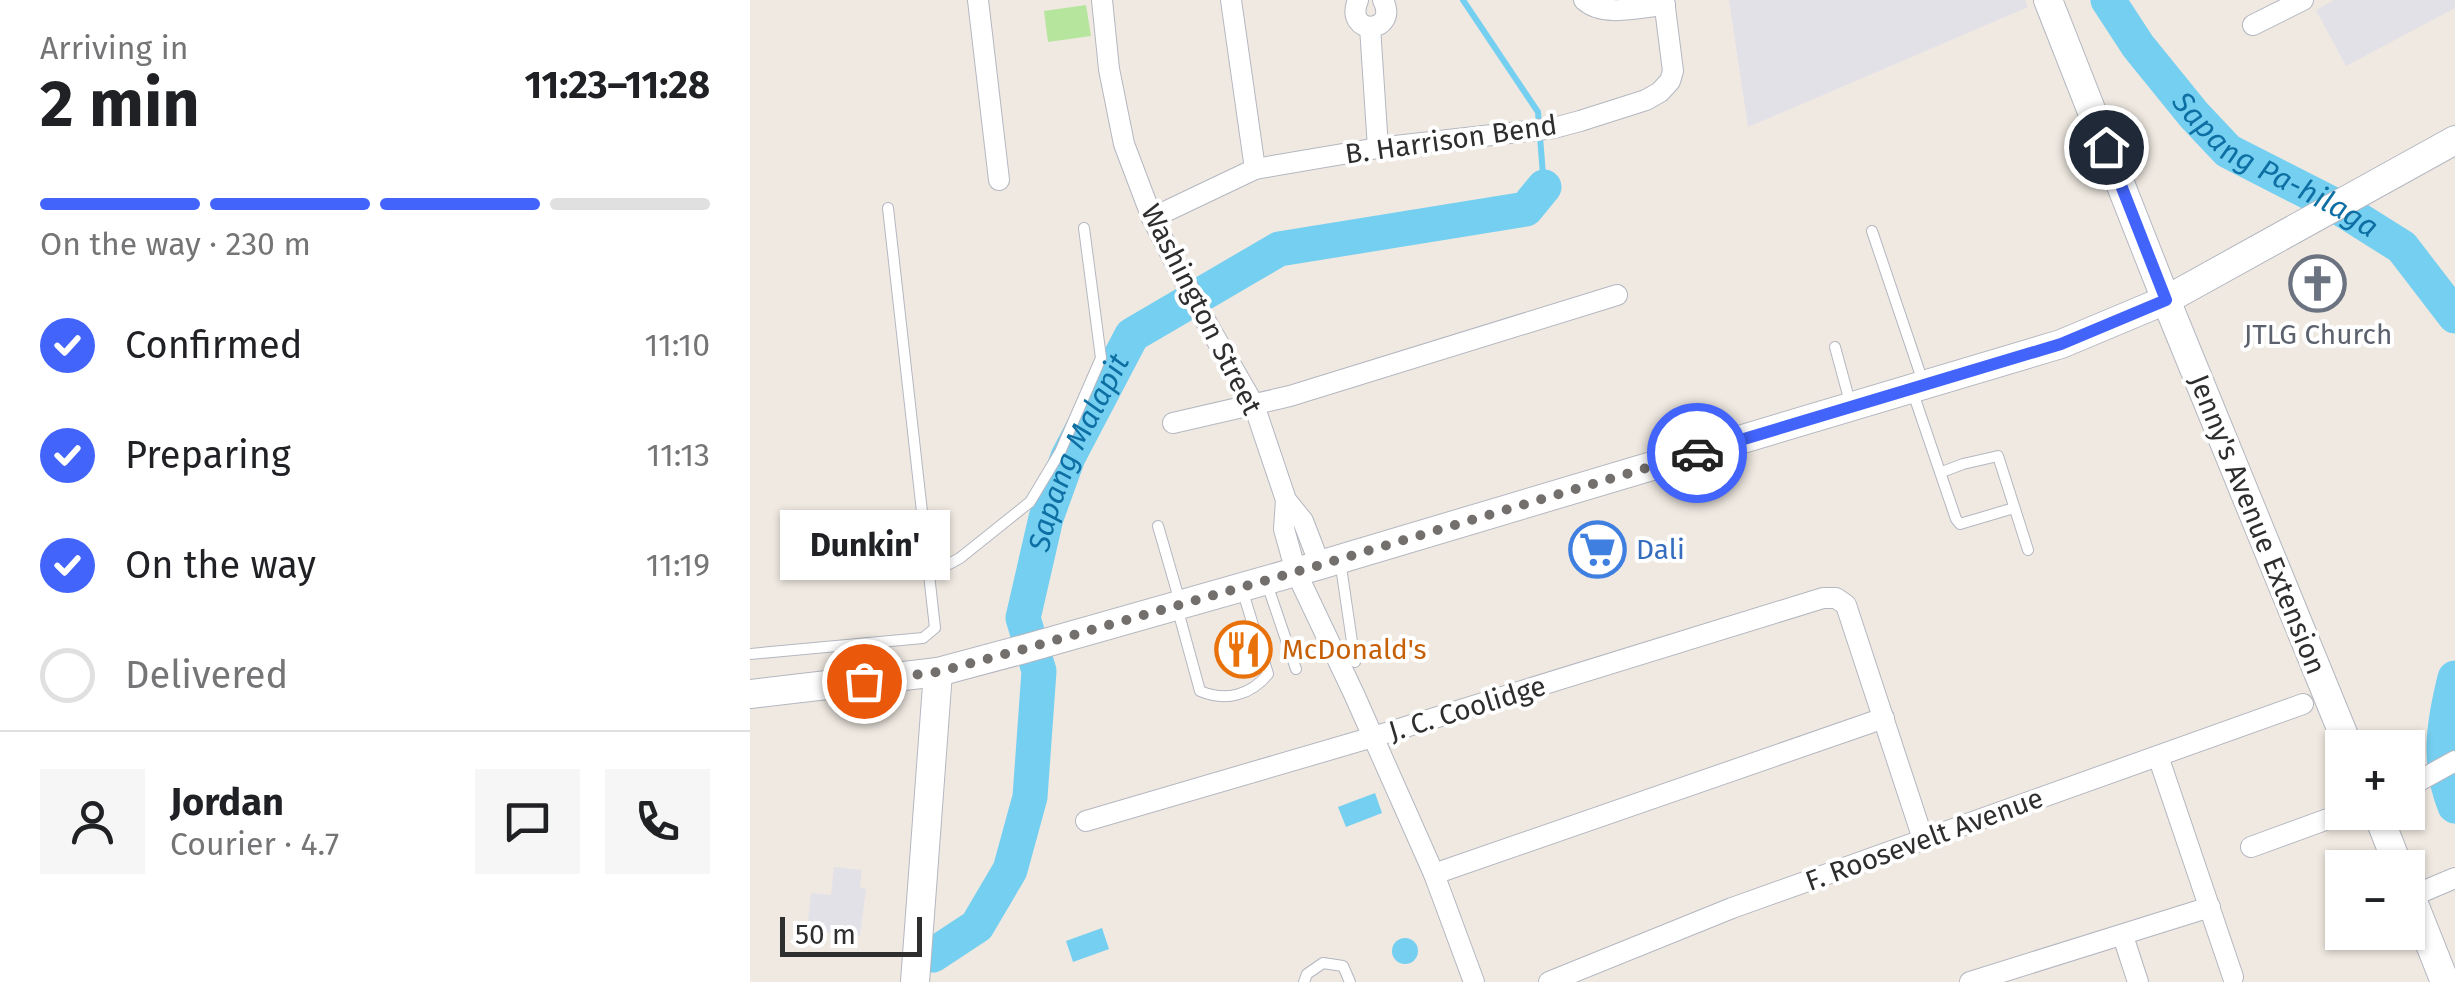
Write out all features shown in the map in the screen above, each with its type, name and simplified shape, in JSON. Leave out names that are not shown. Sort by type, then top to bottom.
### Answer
[{"type":"main road","name":"Jenny's Avenue Extension","points":[[2048,0],[2342,730]]},
{"type":"main road","points":[[750,694],[938,672],[1032,647],[2061,344],[2166,300],[2455,140]]},
{"type":"main road","points":[[915,982],[938,672]]},
{"type":"main road","points":[[2425,933],[2445,982]]},
{"type":"street","points":[[978,0],[998,180]]},
{"type":"street","name":"Washington Street","points":[[1102,0],[1124,144],[1152,218],[1200,313],[1254,404],[1286,500],[1284,529],[1319,565],[1317,615],[1434,874],[1474,982]]},
{"type":"street","points":[[1232,0],[1255,168]]},
{"type":"street","points":[[1358,0],[1354,14],[1370,27],[1378,26],[1387,15],[1383,0]]},
{"type":"street","points":[[1584,0],[1605,10],[1664,3]]},
{"type":"street","points":[[2253,25],[2302,0]]},
{"type":"street","name":"B. Harrison Bend","points":[[1152,218],[1255,168],[1378,148],[1554,128],[1646,100],[1660,92],[1674,71],[1664,3]]},
{"type":"street","points":[[1370,27],[1378,148]]},
{"type":"street","points":[[1173,423],[1290,396],[1617,296]]},
{"type":"street","name":"J. C. Coolidge","points":[[1086,822],[1823,598],[1836,598],[1846,604],[1884,718]]},
{"type":"street","name":"Washington Street","points":[[1354,662],[1354,694]]},
{"type":"street","name":"F. Roosevelt Avenue","points":[[1549,982],[1732,908],[2303,704]]},
{"type":"street","points":[[1434,874],[1884,718],[1922,838]]},
{"type":"street","points":[[2158,756],[2233,977]]},
{"type":"street","points":[[2425,778],[2455,761]]},
{"type":"street","points":[[2251,847],[2325,820]]},
{"type":"street","points":[[2425,888],[2455,878]]},
{"type":"street","points":[[1970,982],[2210,907]]},
{"type":"street","points":[[2123,936],[2138,982]]},
{"type":"lane","points":[[750,654],[923,638],[935,628],[888,208]]},
{"type":"lane","points":[[929,575],[960,558],[1030,502],[1060,452],[1101,358],[1084,228]]},
{"type":"lane","points":[[1872,231],[1956,519],[1960,524],[2014,508]]},
{"type":"lane","points":[[1834,347],[1851,406]]},
{"type":"lane","points":[[1942,472],[1998,456],[2028,550]]},
{"type":"lane","points":[[1158,526],[1200,691],[1218,697],[1238,695],[1255,687],[1268,674],[1254,584]]},
{"type":"lane","points":[[1319,565],[1346,607],[1354,662]]},
{"type":"lane","points":[[1254,584],[1296,668]]},
{"type":"lane","points":[[1317,615],[1334,620],[1346,607]]},
{"type":"lane","points":[[1304,982],[1307,974],[1323,963],[1343,966],[1350,982]]},
{"type":"shaded area","points":[[1729,0],[2025,0],[2028,7],[1748,127]]},
{"type":"shaded area","points":[[2334,0],[2455,0],[2455,8],[2346,66],[2316,10]]},
{"type":"shaded area","points":[[834,867],[862,870],[860,888],[866,889],[860,936],[807,931],[811,893],[831,895]]},
{"type":"green space","points":[[1086,5],[1091,36],[1048,42],[1044,11]]},
{"type":"water","points":[[1375,793],[1382,813],[1346,827],[1338,807]]},
{"type":"water","points":[[1102,928],[1109,949],[1073,962],[1066,941]]},
{"type":"water","points":[[1405,938],[1415,941],[1415,961],[1405,964],[1395,961],[1392,951],[1395,941]]},
{"type":"waterway","name":"Sapang Malapit","points":[[1463,0],[1538,112],[1544,187]]},
{"type":"waterway","name":"Sapang Pa-hilaga","points":[[2108,0],[2138,46],[2228,151],[2340,208],[2402,247],[2455,316]]},
{"type":"waterway","name":"Sapang Malapit","points":[[933,955],[977,926],[1010,870],[1030,797],[1039,671],[1023,618],[1046,518],[1068,457],[1132,335],[1279,249],[1526,209],[1544,187]]},
{"type":"waterway","name":"Sapang Pa-hilaga","points":[[2455,678],[2444,742],[2446,774],[2455,806]]},
{"type":"way so far","points":[[864,681],[938,672],[1024,649],[1697,453]]},
{"type":"place","name":"JTLG Church","points":[[2318,283]]},
{"type":"place","name":"Dali","points":[[1597,549]]},
{"type":"place","name":"McDonald's","points":[[1243,649]]},
{"type":"place","name":"Dunkin'","points":[[864,681]]},
{"type":"route","points":[[1697,453],[2061,344],[2166,300],[2106,147]]}]
